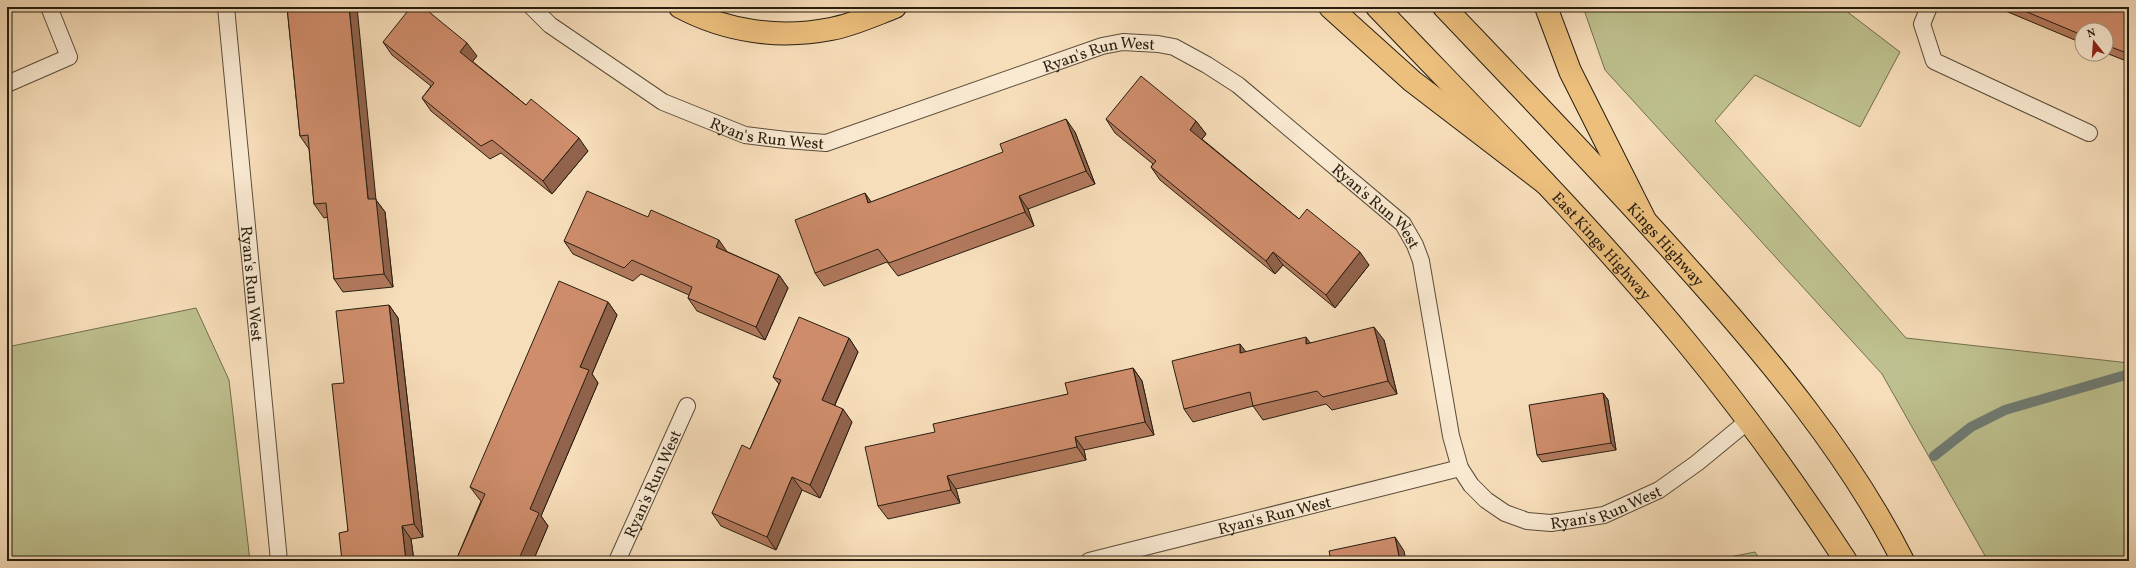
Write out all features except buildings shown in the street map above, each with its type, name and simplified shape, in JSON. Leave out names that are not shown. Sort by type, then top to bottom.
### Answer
[{"type":"main road","points":[[680,7],[727,26],[762,32],[797,33],[832,29],[895,7]]},
{"type":"main road","points":[[1330,7],[1412,81],[1545,183]]},
{"type":"main road","name":"East Kings Highway","points":[[1377,7],[1545,183],[1646,295],[1748,421],[1807,502],[1846,561]]},
{"type":"main road","name":"Kings Highway","points":[[1444,7],[1644,218],[1753,340],[1809,414],[1867,499],[1904,561]]},
{"type":"main road","points":[[1546,7],[1570,71],[1644,218]]},
{"type":"lane","points":[[7,84],[68,57],[49,7]]},
{"type":"lane","name":"Ryan's Run West","points":[[226,7],[279,561]]},
{"type":"lane","name":"Ryan's Run West","points":[[532,7],[550,25],[663,102],[745,134],[826,143],[1102,46],[1134,42],[1174,47],[1207,64],[1238,85],[1402,224],[1415,245],[1421,261],[1451,436],[1460,468],[1471,485],[1486,500],[1505,514],[1527,521],[1551,523],[1597,516],[1633,503],[1659,490],[1697,463],[1748,421]]},
{"type":"lane","points":[[1929,7],[1922,24],[1934,61],[2089,133]]},
{"type":"lane","name":"Ryan's Run West","points":[[617,561],[687,406]]},
{"type":"lane","name":"Ryan's Run West","points":[[1089,561],[1460,468]]},
{"type":"green space","points":[[1583,7],[1841,7],[1900,52],[1860,127],[1755,75],[1715,121],[1906,338],[2129,363],[2129,561],[1988,561],[1882,374],[1605,70]]},
{"type":"green space","points":[[196,308],[229,380],[250,561],[7,561],[7,347]]},
{"type":"green space","points":[[1755,552],[1761,561],[1709,561]]},
{"type":"waterway","points":[[1934,456],[1971,427],[2005,410],[2129,374]]}]
